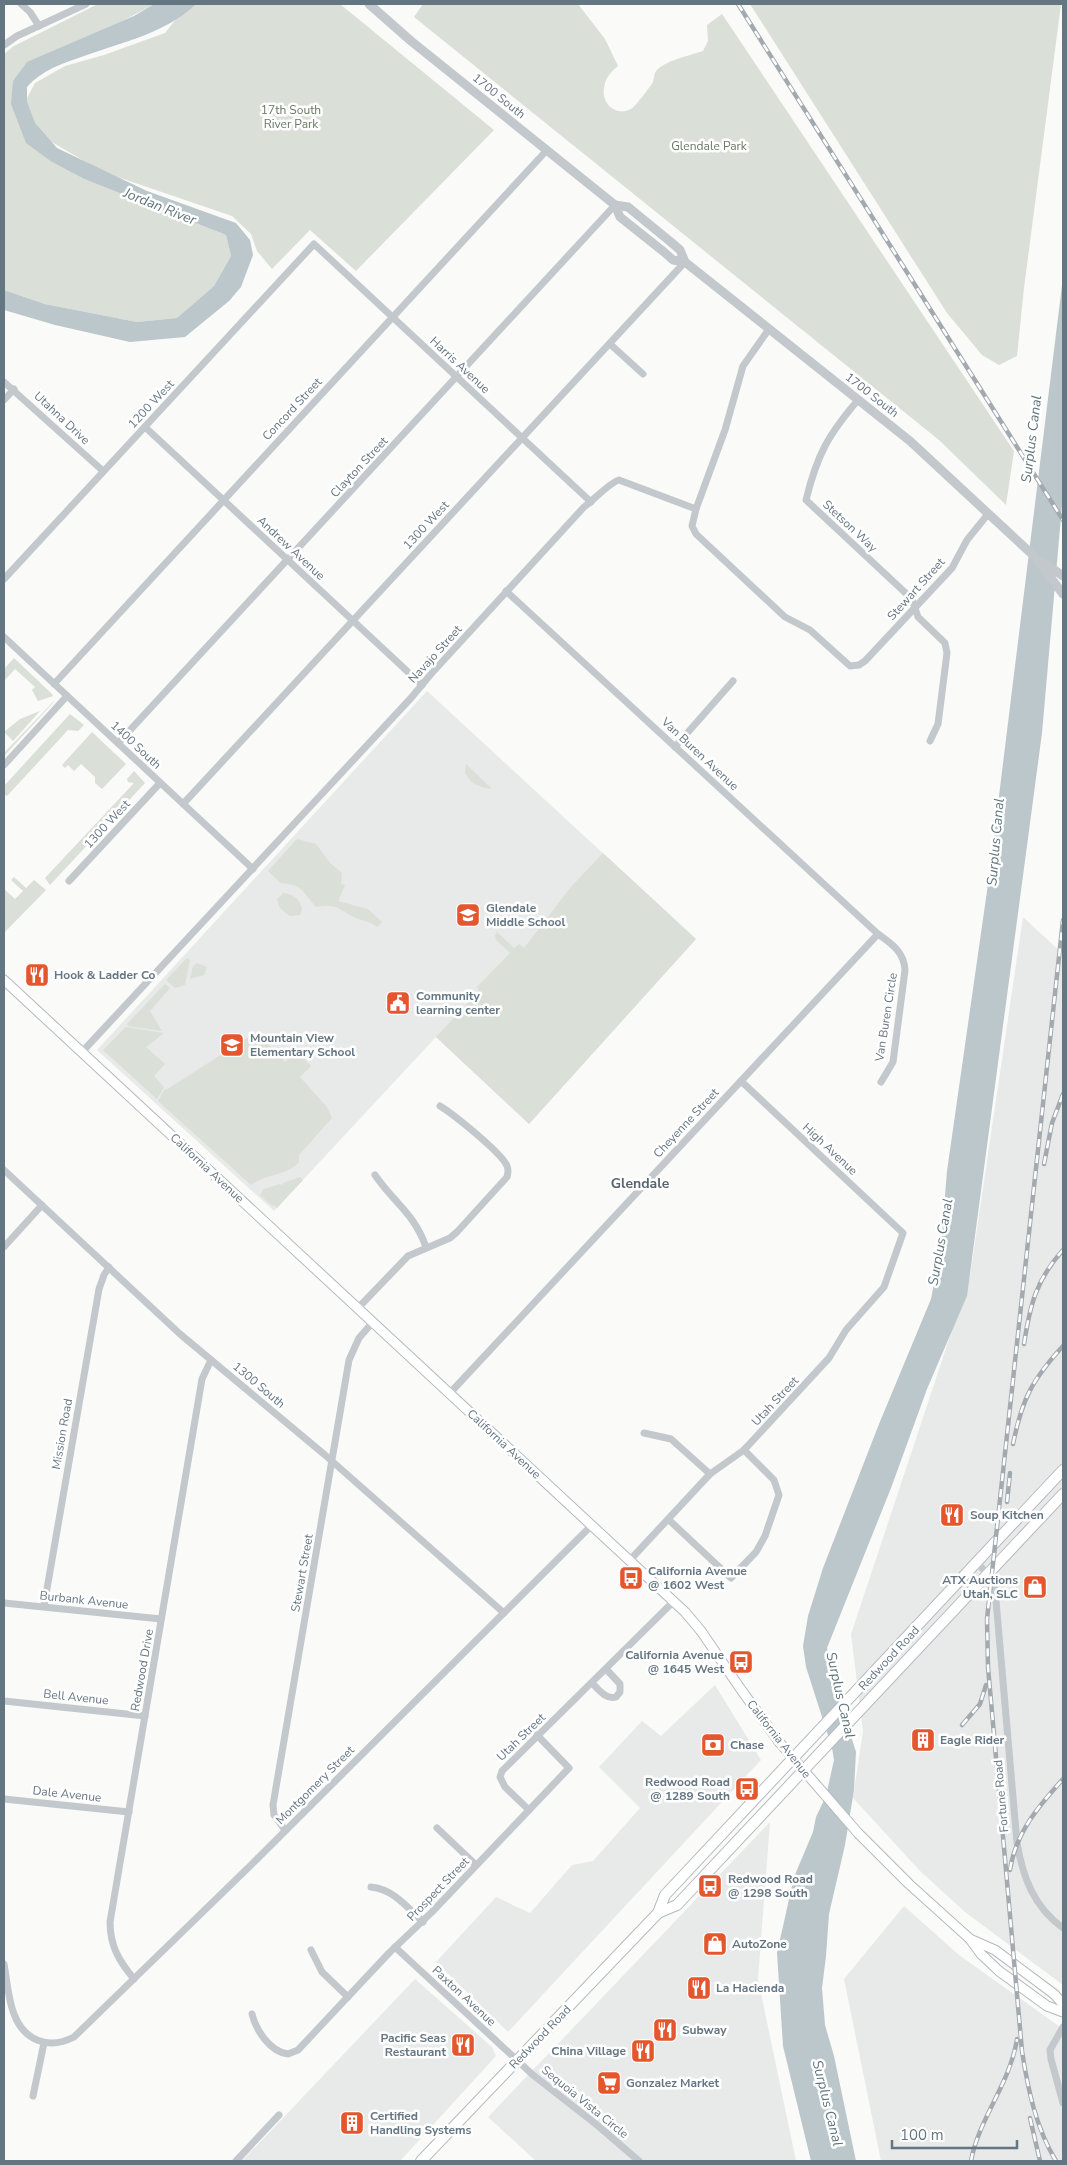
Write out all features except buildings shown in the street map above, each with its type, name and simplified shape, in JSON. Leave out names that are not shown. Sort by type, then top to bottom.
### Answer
[{"type":"main road","name":"California Avenue","points":[[4,980],[674,1601],[701,1631],[749,1701],[803,1771],[871,1846],[928,1902],[970,1939],[981,1954],[999,1971],[1047,2006],[1063,2012]]},
{"type":"main road","name":"Redwood Road","points":[[421,2161],[658,1913],[665,1895],[1063,1470]]},
{"type":"main road","name":"Redwood Road","points":[[658,1913],[677,1905],[1063,1494]]},
{"type":"main road","name":"California Avenue","points":[[970,1939],[995,1950],[1054,1994],[1063,2004]]},
{"type":"street","points":[[21,4],[30,12],[39,26]]},
{"type":"street","points":[[4,45],[17,36],[86,4]]},
{"type":"street","name":"1700 South","points":[[369,4],[615,206],[620,217],[673,260],[685,262],[910,441],[1035,558],[1063,594]]},
{"type":"street","name":"Concord Street","points":[[54,684],[548,150]]},
{"type":"street","name":"Clayton Street","points":[[118,744],[615,206]]},
{"type":"street","name":"Harris Avenue","points":[[314,244],[591,502]]},
{"type":"street","name":"1200 West","points":[[4,579],[314,244]]},
{"type":"street","name":"1300 West","points":[[183,804],[685,262]]},
{"type":"street","points":[[696,509],[725,430],[743,366],[768,329]]},
{"type":"street","points":[[610,344],[643,374]]},
{"type":"street","name":"Utahna Drive","points":[[4,382],[103,471]]},
{"type":"street","points":[[4,400],[14,389]]},
{"type":"street","name":"Stetson Way","points":[[858,400],[834,429],[824,446],[806,500],[912,599],[915,608]]},
{"type":"street","name":"Andrew Avenue","points":[[145,427],[422,685]]},
{"type":"street","name":"Navajo Street","points":[[82,1052],[584,507],[612,483],[619,480],[696,509]]},
{"type":"street","name":"Stewart Street","points":[[696,509],[692,526],[696,534],[785,617],[810,630],[850,666],[859,665],[864,661],[952,568],[967,540],[988,514]]},
{"type":"street","name":"1700 South","points":[[1035,558],[1063,576]]},
{"type":"street","name":"Van Buren Avenue","points":[[506,591],[878,934]]},
{"type":"street","points":[[915,608],[918,617],[942,640],[947,648],[938,724],[930,742]]},
{"type":"street","name":"1400 South","points":[[4,637],[253,868]]},
{"type":"street","points":[[675,747],[733,681]]},
{"type":"street","points":[[4,765],[67,696]]},
{"type":"street","name":"1300 West","points":[[70,881],[160,783]]},
{"type":"street","name":"Cheyenne Street","points":[[450,1393],[878,934]]},
{"type":"street","name":"Van Buren Circle","points":[[878,934],[900,952],[904,959],[905,970],[893,1062],[881,1082]]},
{"type":"street","name":"High Avenue","points":[[740,1082],[903,1233]]},
{"type":"street","points":[[358,1308],[401,1263],[426,1247],[450,1238],[457,1232],[503,1182],[508,1171],[503,1160],[457,1117],[440,1106]]},
{"type":"street","name":"1300 South","points":[[4,1170],[180,1334],[332,1462],[504,1613]]},
{"type":"street","points":[[375,1175],[386,1192],[412,1218],[426,1247]]},
{"type":"street","points":[[4,1247],[42,1205]]},
{"type":"street","name":"Utah Street","points":[[630,1560],[710,1474],[744,1450],[829,1358],[846,1330],[884,1287],[903,1233]]},
{"type":"street","name":"Mission Road","points":[[44,1606],[98,1289],[109,1267]]},
{"type":"street","name":"Stewart Street","points":[[285,1830],[274,1815],[273,1805],[350,1356],[359,1338],[373,1322]]},
{"type":"street","name":"Redwood Drive","points":[[134,1979],[118,1958],[110,1934],[110,1922],[202,1379],[211,1360]]},
{"type":"street","points":[[644,1433],[670,1439],[710,1474]]},
{"type":"street","points":[[669,1520],[731,1578],[756,1552],[765,1536],[779,1495],[774,1480],[744,1450]]},
{"type":"street","name":"Montgomery Street","points":[[44,2043],[64,2042],[74,2037],[592,1525]]},
{"type":"street","name":"Fortune Road","points":[[977,1562],[988,1573],[995,1589],[1020,1863],[1024,1879],[1036,1900],[1046,1914],[1063,1928]]},
{"type":"street","name":"Utah Street","points":[[529,1810],[505,1787],[500,1777],[504,1768],[674,1601]]},
{"type":"street","name":"Burbank Avenue","points":[[4,1602],[161,1619]]},
{"type":"street","points":[[592,1683],[606,1696],[610,1698],[616,1697],[620,1692],[620,1684],[606,1669]]},
{"type":"street","name":"Bell Avenue","points":[[4,1701],[145,1716]]},
{"type":"street","name":"Prospect Street","points":[[252,2014],[257,2029],[278,2051],[288,2054],[298,2050],[569,1768],[537,1735]]},
{"type":"street","name":"Dale Avenue","points":[[4,1799],[129,1812]]},
{"type":"street","points":[[437,1828],[476,1866]]},
{"type":"street","points":[[371,1887],[393,1894],[423,1922]]},
{"type":"street","name":"Paxton Avenue","points":[[395,1947],[517,2061]]},
{"type":"street","points":[[311,1950],[322,1972],[348,1996]]},
{"type":"street","points":[[4,1964],[13,2012],[18,2022],[33,2038],[44,2043],[32,2096]]},
{"type":"street","points":[[1063,2027],[1051,2046],[1050,2054],[1063,2103]]},
{"type":"street","name":"Sequoia Vista Circle","points":[[517,2061],[639,2161]]},
{"type":"street","points":[[236,2161],[279,2116]]},
{"type":"shaded area","name":"Glendale Middle School","points":[[427,691],[696,939],[529,1124],[436,1037],[274,1211],[97,1050]]},
{"type":"shaded area","points":[[1023,917],[1063,954],[1063,1985],[965,1912],[920,1871],[853,1798],[863,1731],[851,1634],[970,1276]]},
{"type":"shaded area","points":[[715,1685],[761,1760],[508,2032],[436,1962],[496,1897],[530,1913],[572,1865],[593,1861],[640,1808],[599,1767],[642,1721],[661,1736]]},
{"type":"shaded area","points":[[770,1822],[758,1979],[796,2161],[536,2161],[488,2117]]},
{"type":"shaded area","points":[[904,1906],[959,1955],[1063,2029],[1063,2161],[881,2161],[844,1979]]},
{"type":"shaded area","points":[[415,1979],[492,2047],[496,2056],[400,2161],[242,2161]]},
{"type":"green space","points":[[98,4],[154,4],[13,81],[52,162],[84,179],[226,235],[231,256],[214,286],[177,318],[137,322],[45,304],[4,290],[4,54],[14,46]]},
{"type":"green space","name":"17th South River Park","points":[[188,4],[340,4],[494,130],[356,271],[310,230],[272,269],[257,251],[251,234],[232,216],[103,172],[38,134],[27,113],[26,100],[35,83],[65,66],[104,55],[165,33]]},
{"type":"green space","name":"Glendale Park","points":[[423,4],[578,4],[605,39],[618,66],[607,78],[604,94],[607,103],[615,110],[620,111],[631,109],[636,105],[653,82],[655,72],[660,67],[703,51],[708,41],[707,25],[722,14],[1014,451],[1006,505],[939,440],[414,17]]},
{"type":"green space","points":[[750,4],[1061,4],[1017,356],[999,365],[982,355],[947,313]]},
{"type":"green space","points":[[14,658],[53,696],[38,701],[32,690],[35,687],[15,669],[4,681],[4,669]]},
{"type":"green space","points":[[55,700],[53,703],[4,756],[4,753]]},
{"type":"green space","points":[[40,711],[13,741],[4,732],[20,719]]},
{"type":"green space","points":[[70,714],[84,725],[78,731],[68,730],[7,796],[5,795],[4,786]]},
{"type":"green space","points":[[92,732],[126,764],[102,789],[95,783],[95,777],[81,764],[74,771],[68,765],[65,768],[62,765]]},
{"type":"green space","points":[[466,764],[492,789],[484,788],[469,780],[465,772]]},
{"type":"green space","points":[[134,771],[145,783],[50,885],[45,878],[134,783],[128,782],[127,779]]},
{"type":"green space","points":[[297,839],[316,844],[330,863],[342,873],[341,884],[345,885],[338,901],[368,909],[382,922],[377,927],[335,907],[316,907],[301,889],[294,885],[281,883],[268,871]]},
{"type":"green space","points":[[603,853],[696,939],[529,1124],[436,1037],[479,991],[477,987],[510,953],[496,940],[495,935],[497,932],[514,948],[519,944],[524,948],[570,888]]},
{"type":"green space","points":[[14,877],[26,888],[34,880],[46,890],[4,933],[4,889],[15,899],[23,891],[11,880]]},
{"type":"green space","points":[[283,893],[293,896],[298,900],[302,909],[300,915],[290,916],[280,908],[277,899]]},
{"type":"green space","points":[[187,958],[190,960],[185,985],[175,988],[166,980]]},
{"type":"green space","points":[[197,963],[207,967],[204,975],[190,979],[193,966]]},
{"type":"green space","points":[[165,984],[170,988],[150,1011],[162,1031],[128,1026],[127,1024]]},
{"type":"green space","points":[[126,1027],[164,1033],[146,1047],[165,1064],[154,1076],[164,1087],[157,1099],[103,1050]]},
{"type":"green space","points":[[250,1036],[263,1038],[285,1062],[297,1051],[311,1066],[300,1077],[327,1107],[332,1118],[299,1155],[299,1162],[294,1167],[251,1185],[158,1101],[165,1089]]},
{"type":"green space","points":[[300,1177],[303,1180],[277,1208],[260,1195],[264,1189],[280,1184],[283,1185],[283,1183]]},
{"type":"water","name":"Jordan River","points":[[154,4],[196,4],[158,30],[68,61],[39,76],[27,87],[27,102],[35,123],[57,148],[147,191],[236,223],[250,240],[253,255],[241,287],[229,301],[185,337],[130,342],[55,325],[4,310],[4,290],[45,304],[137,322],[177,318],[214,286],[231,256],[226,235],[84,179],[52,162],[26,143],[11,104],[13,81],[27,62],[134,16]]},
{"type":"water","name":"Surplus Canal","points":[[1063,277],[1063,494],[1042,733],[967,1296],[927,1389],[891,1488],[827,1648],[833,1679],[856,1752],[854,1790],[845,1845],[829,1914],[822,1988],[825,2025],[834,2056],[856,2161],[811,2161],[783,2046],[777,1953],[794,1877],[813,1832],[816,1817],[826,1796],[834,1760],[832,1748],[806,1667],[803,1646],[808,1616],[823,1568],[879,1424],[931,1299],[941,1246],[947,1171],[989,877]]},
{"type":"railway","points":[[738,4],[1063,520]]},
{"type":"railway","points":[[1056,2161],[1038,2122],[1022,2051],[988,1667],[987,1619],[1063,920]]},
{"type":"railway","points":[[1044,1164],[1052,1123],[1063,1094]]},
{"type":"railway","points":[[1024,1344],[1032,1305],[1040,1283],[1063,1250]]},
{"type":"railway","points":[[1013,1444],[1020,1414],[1030,1391],[1043,1369],[1063,1346]]},
{"type":"railway","points":[[1007,1502],[1010,1473]]},
{"type":"railway","points":[[962,1725],[980,1704],[986,1685]]},
{"type":"railway","points":[[1010,1870],[1017,1844],[1029,1821],[1063,1779]]},
{"type":"railway","points":[[971,2161],[981,2130],[1008,2071],[1017,2039]]},
{"type":"railway","points":[[1030,2118],[1040,2161]]},
{"type":"place","name":"Glendale Middle School","points":[[468,915]]},
{"type":"place","name":"Hook & Ladder Co","points":[[37,975]]},
{"type":"place","name":"Community learning center","points":[[398,1003]]},
{"type":"place","name":"Mountain View Elementary School","points":[[232,1045]]},
{"type":"place","name":"Soup Kitchen","points":[[952,1515]]},
{"type":"place","name":"California Avenue @ 1602 West","points":[[631,1578]]},
{"type":"place","name":"ATX Auctions Utah, SLC","points":[[1035,1587]]},
{"type":"place","name":"California Avenue @ 1645 West","points":[[741,1662]]},
{"type":"place","name":"Eagle Rider","points":[[923,1740]]},
{"type":"place","name":"Chase","points":[[713,1745]]},
{"type":"place","name":"Redwood Road @ 1289 South","points":[[747,1789]]},
{"type":"place","name":"Redwood Road @ 1298 South","points":[[710,1886]]},
{"type":"place","name":"AutoZone","points":[[715,1944]]},
{"type":"place","name":"La Hacienda","points":[[699,1988]]},
{"type":"place","name":"Subway","points":[[665,2030]]},
{"type":"place","name":"Pacific Seas Restaurant","points":[[463,2045]]},
{"type":"place","name":"China Village","points":[[643,2051]]},
{"type":"place","name":"Gonzalez Market","points":[[609,2083]]},
{"type":"place","name":"Certified Handling Systems","points":[[352,2123]]},
{"type":"district","name":"Glendale","points":[[640,1183]]}]
